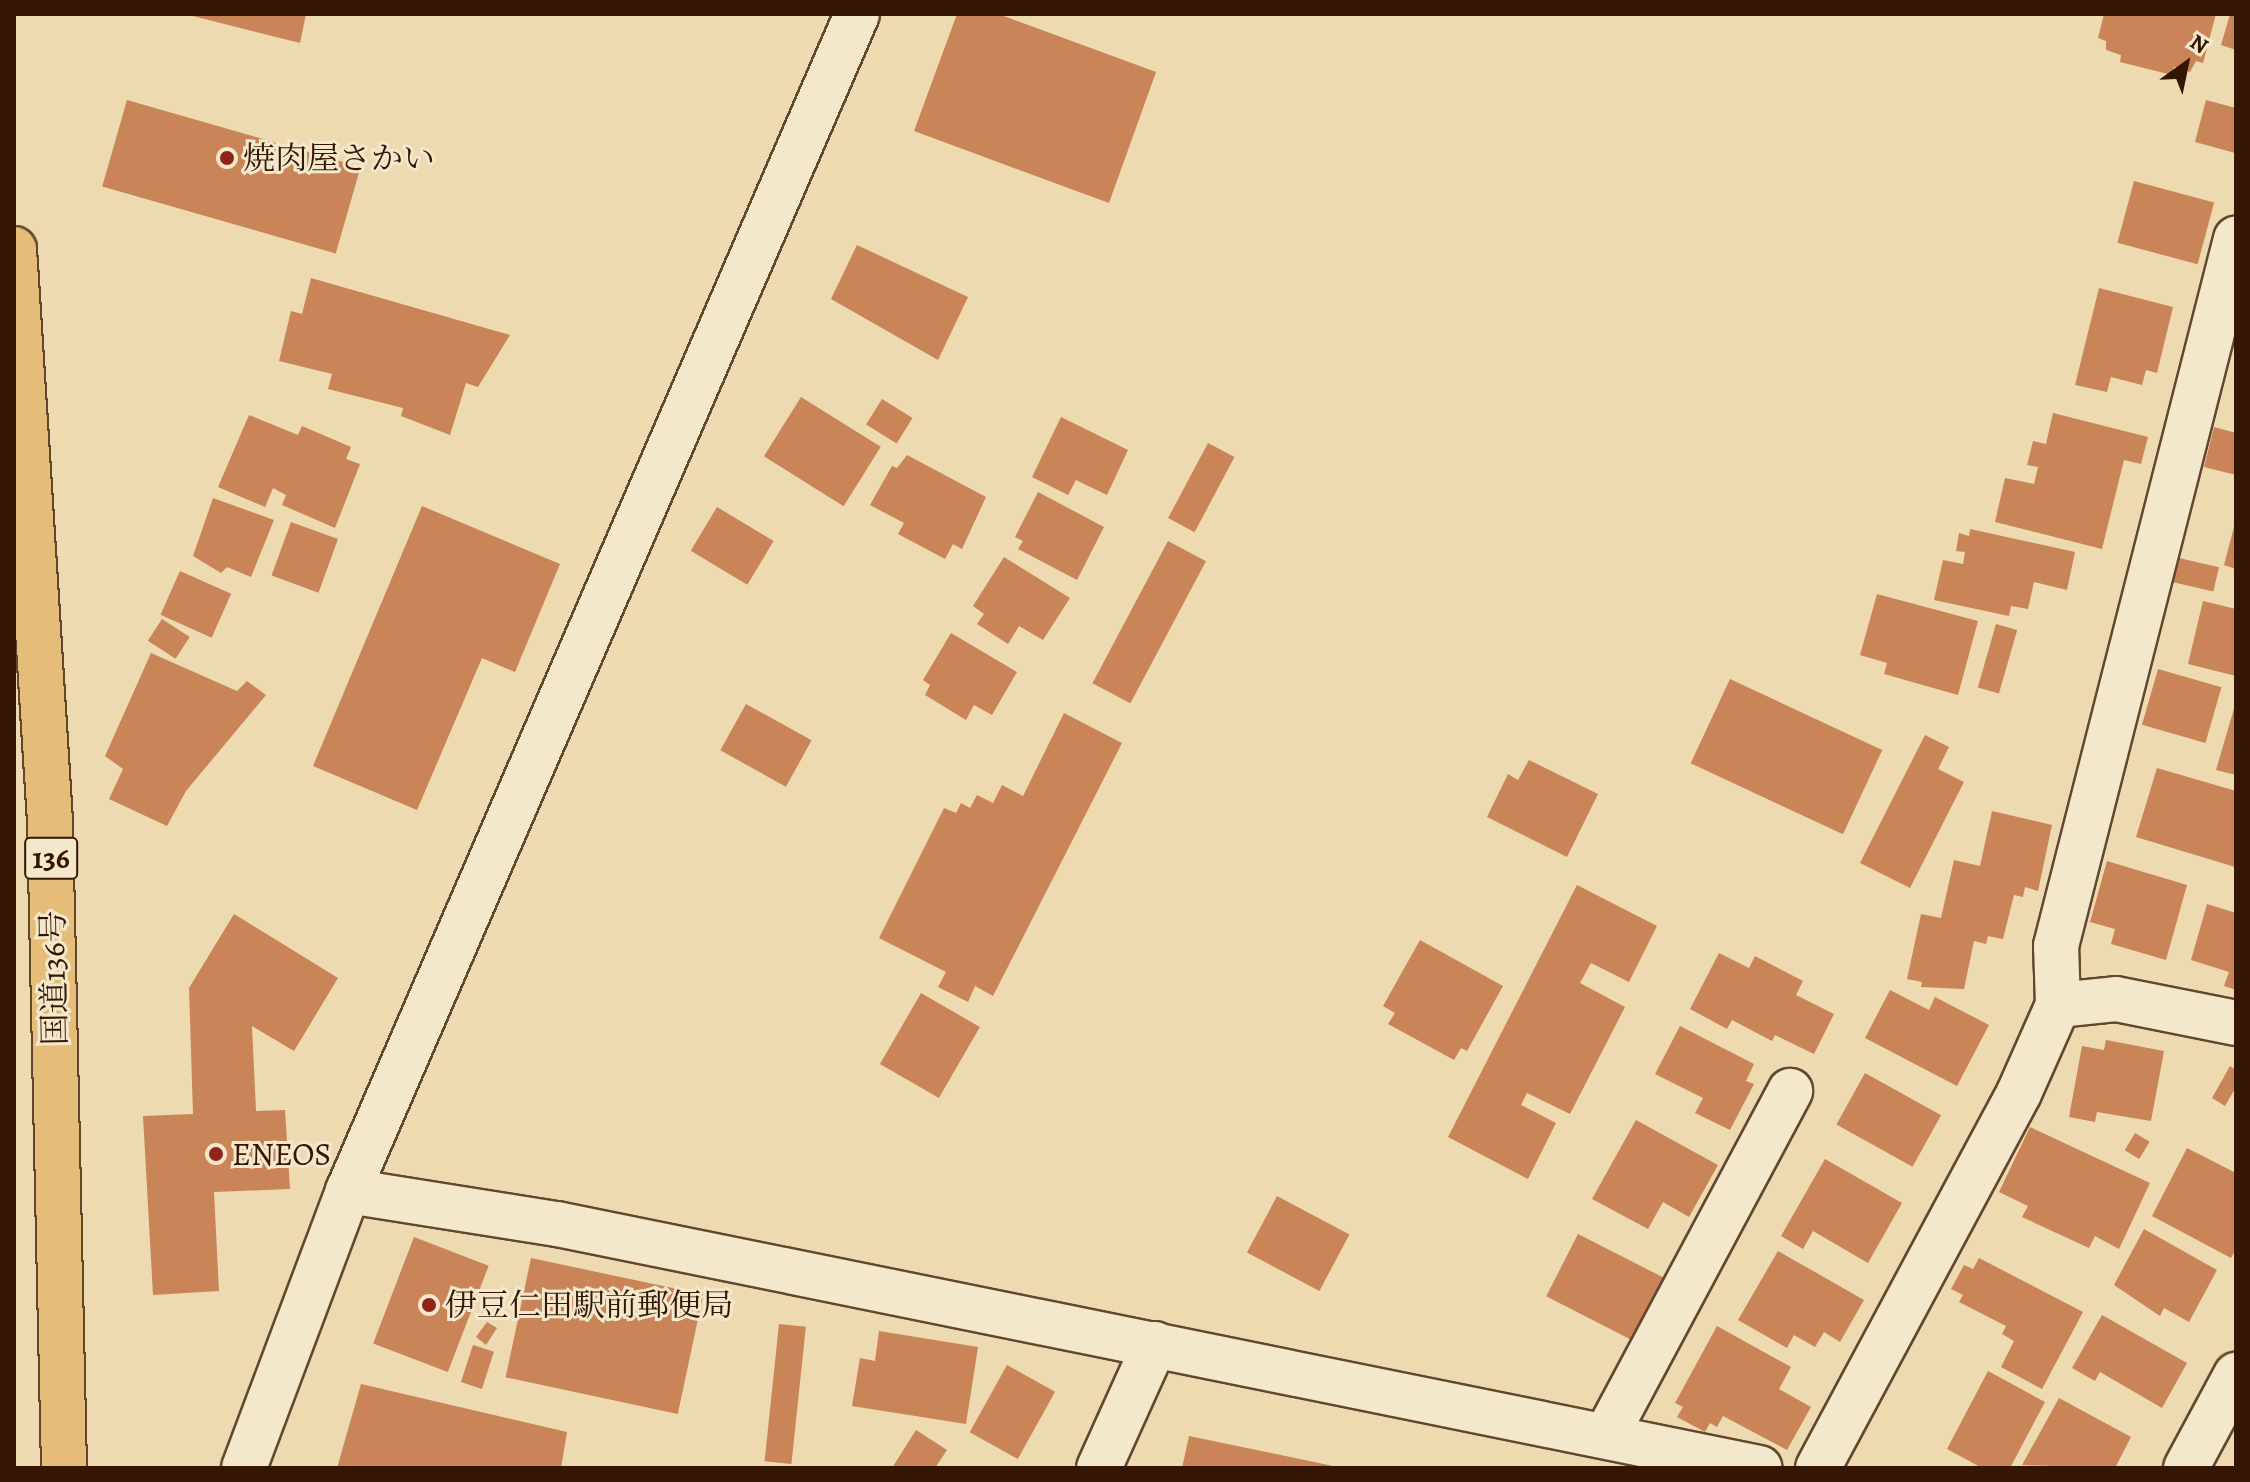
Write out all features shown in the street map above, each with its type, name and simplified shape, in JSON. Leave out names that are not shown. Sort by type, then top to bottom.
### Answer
[{"type":"highway","name":"国道136号","points":[[14,249],[50,822],[64,1468]]},
{"type":"street","points":[[244,1468],[348,1191],[857,14]]},
{"type":"street","points":[[1818,1468],[2019,1093],[2058,1005],[2056,946],[2236,239]]},
{"type":"street","points":[[2058,1005],[2116,999],[2236,1023]]},
{"type":"street","points":[[1607,1434],[1790,1091]]},
{"type":"street","points":[[348,1191],[557,1224],[1607,1434],[1760,1468]]},
{"type":"street","points":[[1099,1468],[1155,1344]]},
{"type":"street","points":[[2186,1468],[2236,1375]]},
{"type":"building","points":[[185,14],[306,14],[300,43]]},
{"type":"building","points":[[957,14],[998,14],[1156,72],[1109,203],[914,131]]},
{"type":"building","points":[[2104,14],[2216,14],[2203,63],[2196,61],[2190,72],[2174,67],[2172,75],[2120,62],[2121,55],[2106,50],[2106,41],[2098,38]]},
{"type":"building","points":[[2230,14],[2236,14],[2236,50],[2221,45]]},
{"type":"building","points":[[127,100],[361,167],[336,253],[102,187]]},
{"type":"building","points":[[2206,100],[2236,108],[2235,153],[2195,142]]},
{"type":"building","points":[[2134,181],[2214,202],[2198,264],[2117,243]]},
{"type":"building","points":[[857,245],[968,297],[938,360],[831,299]]},
{"type":"building","points":[[311,278],[510,335],[478,387],[466,383],[450,435],[401,416],[403,408],[328,389],[332,374],[279,361],[291,311],[302,314]]},
{"type":"building","points":[[2099,288],[2173,307],[2157,373],[2146,370],[2142,385],[2111,377],[2107,392],[2075,385]]},
{"type":"building","points":[[801,397],[881,447],[844,506],[764,456]]},
{"type":"building","points":[[882,399],[913,418],[897,444],[866,424]]},
{"type":"building","points":[[2053,413],[2148,437],[2141,464],[2124,460],[2102,549],[1995,522],[2005,478],[2034,484],[2038,467],[2027,465],[2033,441],[2046,444]]},
{"type":"building","points":[[249,415],[298,435],[302,426],[351,447],[346,459],[360,464],[335,528],[282,505],[286,495],[273,488],[265,507],[218,487]]},
{"type":"building","points":[[1061,417],[1128,450],[1107,495],[1076,480],[1068,495],[1032,477]]},
{"type":"building","points":[[2214,427],[2236,433],[2236,475],[2204,467]]},
{"type":"building","points":[[1208,443],[1234,457],[1195,532],[1168,518]]},
{"type":"building","points":[[907,455],[986,497],[962,549],[953,544],[945,559],[898,534],[904,523],[870,505],[892,466],[897,468]]},
{"type":"building","points":[[1038,492],[1104,527],[1077,580],[1018,549],[1023,541],[1015,537]]},
{"type":"building","points":[[213,498],[274,520],[251,577],[227,567],[221,573],[193,556]]},
{"type":"building","points":[[422,506],[560,564],[515,672],[482,658],[417,810],[313,766]]},
{"type":"building","points":[[717,507],[774,541],[747,585],[691,551]]},
{"type":"building","points":[[291,522],[338,539],[318,593],[272,576]]},
{"type":"building","points":[[2236,523],[2236,569],[2224,565]]},
{"type":"building","points":[[1970,529],[2075,552],[2067,590],[2034,582],[2028,609],[2011,606],[2009,616],[1934,600],[1943,560],[1963,564],[1965,552],[1956,551],[1959,533],[1969,536]]},
{"type":"building","points":[[1168,541],[1206,561],[1130,703],[1092,683]]},
{"type":"building","points":[[1004,557],[1070,598],[1043,640],[1019,626],[1008,644],[977,624],[984,614],[973,606]]},
{"type":"building","points":[[2179,558],[2219,567],[2213,592],[2173,582]]},
{"type":"building","points":[[180,571],[231,594],[212,638],[160,615]]},
{"type":"building","points":[[1877,594],[1978,621],[1958,695],[1884,674],[1887,663],[1860,655]]},
{"type":"building","points":[[2203,601],[2236,609],[2236,676],[2188,664]]},
{"type":"building","points":[[162,619],[190,637],[176,659],[148,641]]},
{"type":"building","points":[[1996,624],[2017,630],[1999,694],[1978,687]]},
{"type":"building","points":[[951,633],[1017,672],[992,715],[974,705],[966,720],[925,695],[930,685],[923,680]]},
{"type":"building","points":[[151,653],[237,691],[247,681],[266,695],[186,791],[167,826],[109,799],[123,769],[105,756]]},
{"type":"building","points":[[2158,669],[2221,687],[2205,743],[2142,725]]},
{"type":"building","points":[[1730,679],[1882,750],[1843,834],[1691,763]]},
{"type":"building","points":[[746,704],[812,740],[786,787],[720,750]]},
{"type":"building","points":[[2236,705],[2236,775],[2216,770]]},
{"type":"building","points":[[1064,713],[1122,743],[993,996],[975,986],[968,1002],[938,987],[946,972],[879,938],[944,808],[956,813],[961,803],[970,808],[977,795],[993,803],[1002,785],[1023,796]]},
{"type":"building","points":[[1925,735],[1949,747],[1938,769],[1964,782],[1910,888],[1860,863]]},
{"type":"building","points":[[1529,760],[1598,794],[1567,857],[1487,817],[1508,774],[1518,780]]},
{"type":"building","points":[[2157,768],[2236,791],[2235,867],[2136,837]]},
{"type":"building","points":[[1992,811],[2052,825],[2038,891],[2025,887],[2023,897],[2014,895],[2003,939],[1988,936],[1986,944],[1974,941],[1964,989],[1921,987],[1922,982],[1907,979],[1921,914],[1941,918],[1954,860],[1980,866]]},
{"type":"building","points":[[2107,861],[2187,885],[2166,960],[2111,944],[2115,929],[2090,922]]},
{"type":"building","points":[[1577,885],[1657,926],[1629,982],[1591,963],[1580,983],[1625,1007],[1570,1114],[1527,1093],[1521,1105],[1556,1123],[1528,1179],[1448,1137]]},
{"type":"building","points":[[2207,904],[2236,913],[2236,990],[2224,986],[2229,972],[2191,960]]},
{"type":"building","points":[[234,914],[338,978],[294,1051],[252,1026],[256,1111],[285,1110],[290,1189],[214,1192],[219,1291],[153,1295],[143,1116],[193,1114],[189,988]]},
{"type":"building","points":[[1420,940],[1503,986],[1467,1051],[1461,1048],[1454,1060],[1388,1024],[1395,1013],[1383,1006]]},
{"type":"building","points":[[1719,953],[1749,968],[1755,956],[1803,981],[1796,995],[1834,1014],[1814,1054],[1775,1035],[1772,1041],[1732,1020],[1727,1029],[1690,1009]]},
{"type":"building","points":[[1890,990],[1929,1010],[1935,997],[1989,1025],[1957,1086],[1865,1038]]},
{"type":"building","points":[[921,993],[980,1027],[939,1098],[880,1064]]},
{"type":"building","points":[[1680,1026],[1754,1064],[1746,1081],[1754,1084],[1730,1130],[1695,1113],[1703,1098],[1655,1074]]},
{"type":"building","points":[[2106,1040],[2164,1051],[2151,1121],[2097,1112],[2095,1122],[2069,1117],[2082,1046],[2104,1050]]},
{"type":"building","points":[[2230,1066],[2236,1070],[2236,1087],[2225,1106],[2212,1098]]},
{"type":"building","points":[[1865,1073],[1941,1115],[1912,1167],[1836,1125]]},
{"type":"building","points":[[1636,1120],[1718,1165],[1689,1217],[1663,1202],[1648,1229],[1592,1199]]},
{"type":"building","points":[[2030,1127],[2150,1183],[2119,1249],[2095,1236],[2089,1248],[2022,1217],[2028,1206],[1999,1192]]},
{"type":"building","points":[[2135,1133],[2150,1142],[2139,1159],[2125,1150]]},
{"type":"building","points":[[2187,1148],[2236,1173],[2236,1249],[2231,1258],[2152,1216]]},
{"type":"building","points":[[1825,1159],[1902,1203],[1868,1263],[1813,1231],[1803,1249],[1781,1236]]},
{"type":"building","points":[[1277,1196],[1349,1234],[1319,1291],[1247,1253]]},
{"type":"building","points":[[2144,1229],[2217,1270],[2189,1322],[2164,1308],[2160,1316],[2114,1285]]},
{"type":"building","points":[[1578,1234],[1664,1278],[1633,1340],[1546,1296]]},
{"type":"building","points":[[414,1237],[489,1266],[448,1372],[373,1343]]},
{"type":"building","points":[[1778,1251],[1864,1300],[1840,1342],[1824,1332],[1815,1347],[1794,1335],[1787,1348],[1738,1320]]},
{"type":"building","points":[[531,1258],[703,1295],[678,1414],[506,1377]]},
{"type":"building","points":[[1979,1258],[2083,1312],[2042,1389],[2001,1367],[2014,1341],[2002,1334],[2006,1326],[1959,1302],[1963,1295],[1951,1289],[1964,1265],[1973,1269]]},
{"type":"building","points":[[2102,1315],[2187,1363],[2162,1408],[2100,1372],[2095,1381],[2072,1368]]},
{"type":"building","points":[[487,1322],[497,1328],[486,1345],[476,1337]]},
{"type":"building","points":[[779,1324],[806,1327],[791,1464],[765,1461]]},
{"type":"building","points":[[1717,1326],[1791,1367],[1779,1389],[1811,1407],[1787,1450],[1723,1416],[1717,1427],[1710,1423],[1705,1432],[1677,1417],[1683,1407],[1675,1403]]},
{"type":"building","points":[[879,1331],[978,1347],[966,1424],[852,1406],[860,1358],[875,1361]]},
{"type":"building","points":[[473,1345],[494,1352],[482,1389],[461,1382]]},
{"type":"building","points":[[1007,1365],[1055,1392],[1018,1459],[970,1432]]},
{"type":"building","points":[[1988,1371],[2045,1402],[2010,1468],[1982,1468],[1947,1449]]},
{"type":"building","points":[[361,1384],[567,1432],[561,1468],[337,1468]]},
{"type":"building","points":[[2059,1398],[2131,1437],[2115,1468],[2022,1465]]},
{"type":"building","points":[[916,1430],[947,1450],[935,1468],[892,1468]]},
{"type":"building","points":[[1189,1436],[1338,1467],[1338,1468],[1182,1468]]},
{"type":"place","name":"焼肉屋さかい","points":[[227,158]]},
{"type":"place","name":"ENEOS","points":[[216,1154]]},
{"type":"place","name":"伊豆仁田駅前郵便局","points":[[429,1305]]}]
